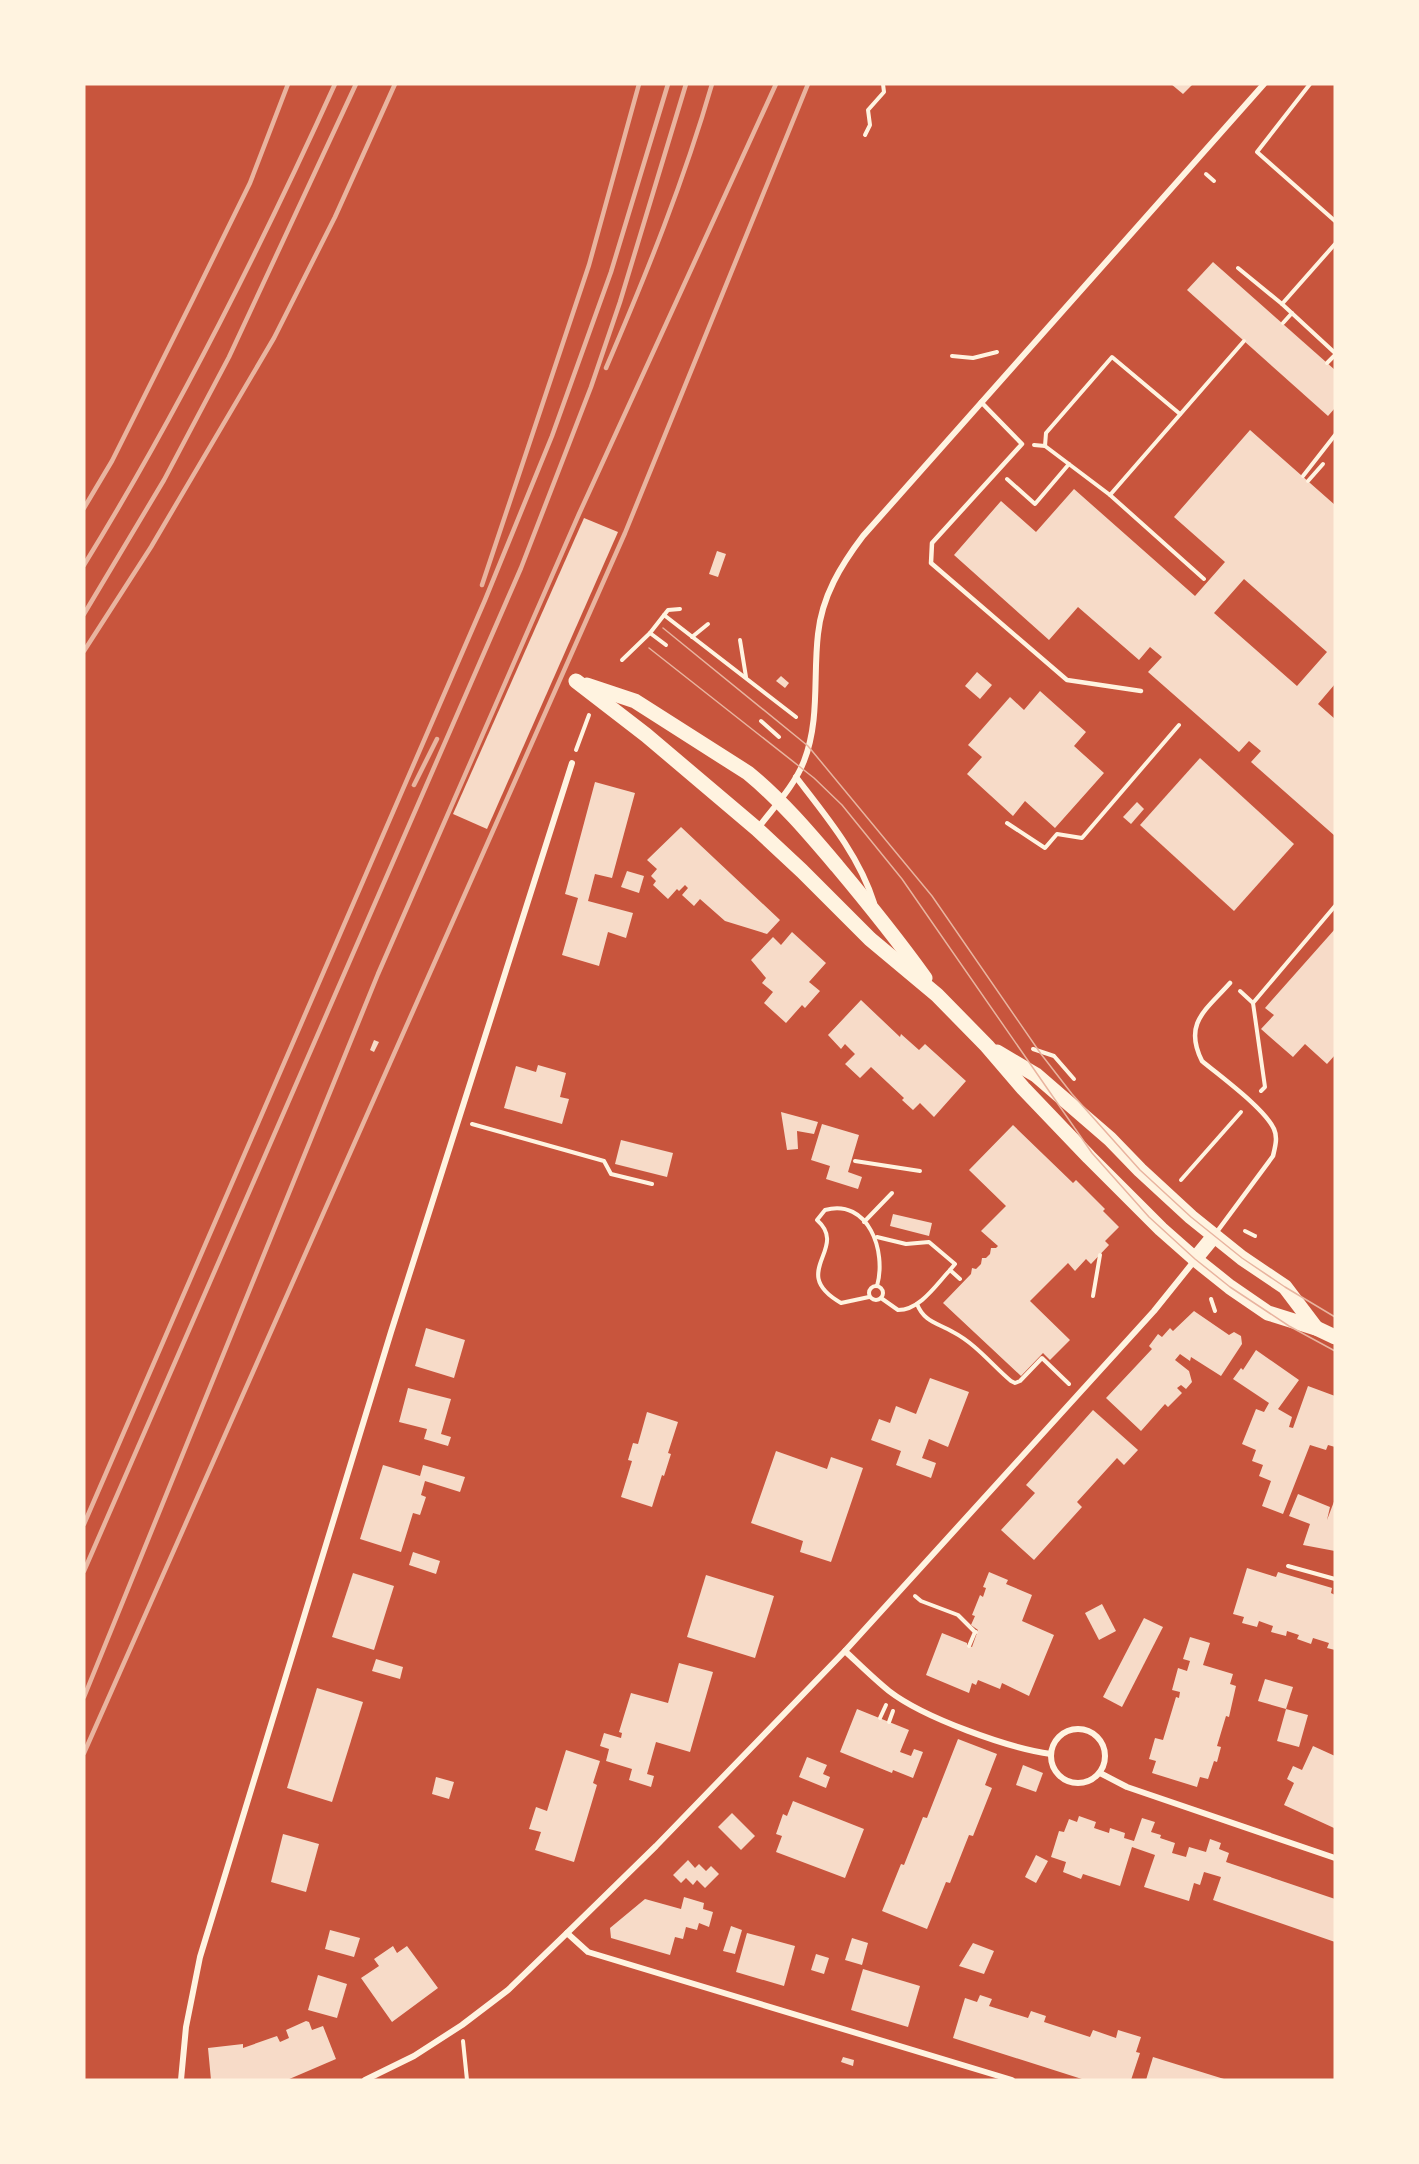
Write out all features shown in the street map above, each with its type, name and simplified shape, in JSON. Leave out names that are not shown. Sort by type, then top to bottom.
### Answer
[{"type":"main road","points":[[937,996],[878,915],[780,800],[748,773],[635,701],[576,681],[646,735],[757,829],[870,939],[937,996],[987,1046],[1081,1149],[1161,1229],[1195,1259],[1268,1313],[1316,1328],[1335,1337]]},
{"type":"main road","points":[[987,1046],[1036,1075],[1110,1138],[1153,1183],[1214,1236],[1285,1287],[1316,1328]]},
{"type":"main road","points":[[1195,1259],[1214,1236]]},
{"type":"street","points":[[757,829],[796,777],[805,759],[815,707],[818,633],[824,606],[842,564],[863,536],[1263,84]]},
{"type":"street","points":[[181,2080],[186,2027],[200,1957],[382,1361],[572,763]]},
{"type":"street","points":[[796,777],[843,839],[867,881],[878,915]]},
{"type":"street","points":[[365,2080],[414,2056],[462,2025],[508,1990],[567,1934],[845,1651],[1154,1311],[1195,1259]]},
{"type":"street","points":[[845,1651],[889,1691],[925,1712],[1030,1751],[1051,1754]]},
{"type":"street","points":[[1075,1729],[1085,1729],[1095,1734],[1102,1742],[1106,1752],[1105,1763],[1100,1773],[1092,1780],[1082,1783],[1071,1783],[1062,1778],[1055,1770],[1051,1754],[1056,1740],[1064,1732],[1075,1729]]},
{"type":"street","points":[[1100,1773],[1127,1787],[1335,1858]]},
{"type":"street","points":[[567,1934],[588,1952],[1012,2080]]},
{"type":"lane","points":[[981,402],[1022,444],[932,543],[930,563],[1066,680],[1141,691]]},
{"type":"lane","points":[[1214,1236],[1273,1156],[1277,1142],[1274,1129],[1251,1103],[1202,1061],[1196,1044],[1197,1020],[1230,983]]},
{"type":"path","points":[[865,135],[870,125],[868,110],[884,92],[883,84]]},
{"type":"path","points":[[1310,84],[1257,152],[1335,221]]},
{"type":"path","points":[[1282,304],[1335,244]]},
{"type":"path","points":[[1238,268],[1282,304],[1335,354],[1327,363]]},
{"type":"path","points":[[1282,323],[1292,313]]},
{"type":"path","points":[[1110,495],[1244,341]]},
{"type":"path","points":[[952,356],[973,358],[997,352]]},
{"type":"path","points":[[1045,446],[1046,433],[1112,357],[1180,414]]},
{"type":"path","points":[[1303,476],[1335,435]]},
{"type":"path","points":[[1022,444],[1045,446],[1110,495],[1204,579]]},
{"type":"path","points":[[997,471],[1035,504],[1069,464]]},
{"type":"path","points":[[1308,481],[1323,464]]},
{"type":"path","points":[[622,660],[650,633],[668,610],[680,609]]},
{"type":"path","points":[[664,615],[796,717]]},
{"type":"path","points":[[692,637],[708,624]]},
{"type":"path","points":[[650,633],[666,645]]},
{"type":"path","points":[[740,640],[746,678]]},
{"type":"path","points":[[572,763],[586,717],[601,701]]},
{"type":"path","points":[[761,721],[779,737]]},
{"type":"path","points":[[1006,823],[1045,848],[1058,834],[1082,838],[1179,725]]},
{"type":"path","points":[[1181,1181],[1236,1116],[1265,1087],[1252,1003],[1335,906]]},
{"type":"path","points":[[458,1120],[604,1161],[610,1174],[652,1184]]},
{"type":"path","points":[[855,1161],[920,1171]]},
{"type":"path","points":[[864,1222],[892,1193]]},
{"type":"path","points":[[869,1297],[842,1303],[823,1290],[818,1278],[827,1247],[827,1235],[818,1220],[825,1210],[838,1207],[848,1210],[864,1222],[876,1236],[881,1263],[878,1286]]},
{"type":"path","points":[[876,1236],[906,1244],[929,1242],[955,1264],[917,1304],[897,1310],[881,1298]]},
{"type":"path","points":[[1094,1296],[1100,1255]]},
{"type":"path","points":[[950,1270],[960,1279]]},
{"type":"path","points":[[869,1297],[869,1289],[878,1286]]},
{"type":"path","points":[[878,1286],[883,1291],[881,1298]]},
{"type":"path","points":[[869,1297],[874,1301],[881,1298]]},
{"type":"path","points":[[917,1304],[931,1323],[965,1340],[988,1358],[1011,1381],[1015,1383],[1020,1381],[1042,1358],[1078,1394]]},
{"type":"path","points":[[1288,1566],[1335,1579]]},
{"type":"path","points":[[904,1586],[921,1601],[958,1615],[976,1632],[969,1646]]},
{"type":"path","points":[[462,2025],[467,2080]]},
{"type":"building","points":[[1171,84],[1193,84],[1183,94]]},
{"type":"building","points":[[1213,262],[1335,370],[1335,408],[1328,416],[1187,290]]},
{"type":"building","points":[[1250,430],[1335,505],[1335,684],[1318,704],[1335,719],[1335,836],[1251,762],[1261,751],[1249,741],[1239,752],[1148,672],[1162,657],[1150,647],[1139,660],[1078,607],[1049,640],[954,555],[1001,501],[1036,532],[1074,489],[1195,596],[1225,562],[1174,517]],"holes":[[[1244,579],[1327,652],[1297,686],[1214,613]]]},
{"type":"building","points":[[584,518],[618,532],[487,829],[453,814]]},
{"type":"building","points":[[717,551],[726,554],[718,577],[709,574]]},
{"type":"building","points":[[977,672],[992,685],[980,699],[965,686]]},
{"type":"building","points":[[781,676],[789,683],[785,688],[776,681]]},
{"type":"building","points":[[1040,691],[1086,732],[1074,746],[1104,773],[1055,828],[1025,801],[1013,816],[967,774],[982,757],[968,745],[1010,697],[1024,710]]},
{"type":"building","points":[[1200,758],[1294,844],[1234,911],[1140,825]]},
{"type":"building","points":[[595,782],[635,793],[612,878],[595,874],[588,901],[633,913],[626,938],[608,932],[599,966],[562,955],[578,898],[565,894]]},
{"type":"building","points":[[1137,802],[1144,809],[1131,824],[1123,817]]},
{"type":"building","points":[[681,827],[780,920],[767,934],[725,921],[700,899],[694,906],[682,895],[688,888],[685,885],[679,891],[677,889],[668,899],[653,885],[656,881],[651,876],[657,869],[647,860]]},
{"type":"building","points":[[627,871],[644,876],[639,893],[621,887]]},
{"type":"building","points":[[1335,929],[1335,1055],[1327,1064],[1305,1044],[1293,1057],[1261,1029],[1274,1015],[1265,1008]]},
{"type":"building","points":[[792,932],[826,963],[809,982],[820,991],[805,1008],[802,1005],[786,1023],[764,1003],[773,992],[762,983],[766,978],[751,960],[773,937],[781,945]]},
{"type":"building","points":[[861,1000],[900,1037],[901,1034],[919,1050],[925,1044],[966,1081],[934,1117],[920,1103],[913,1110],[902,1100],[904,1098],[871,1067],[860,1078],[845,1064],[855,1054],[845,1044],[841,1049],[828,1035]]},
{"type":"building","points":[[374,1040],[379,1042],[374,1052],[370,1050]]},
{"type":"building","points":[[538,1065],[566,1073],[560,1097],[569,1099],[562,1124],[504,1108],[516,1066],[536,1072]]},
{"type":"building","points":[[781,1112],[818,1122],[814,1134],[797,1131],[798,1149],[787,1150]]},
{"type":"building","points":[[822,1124],[859,1135],[848,1172],[862,1177],[858,1189],[826,1179],[830,1166],[811,1160]]},
{"type":"building","points":[[1013,1125],[1073,1183],[1076,1180],[1105,1209],[1103,1211],[1119,1227],[1105,1241],[1109,1245],[1091,1264],[1086,1259],[1075,1271],[1068,1263],[1030,1301],[1070,1340],[1050,1360],[1043,1353],[1021,1376],[943,1303],[971,1274],[972,1268],[976,1269],[981,1264],[982,1258],[990,1254],[991,1248],[998,1246],[981,1231],[1006,1206],[969,1170]]},
{"type":"building","points":[[621,1140],[673,1153],[667,1177],[615,1164]]},
{"type":"building","points":[[893,1214],[932,1223],[929,1236],[890,1226]]},
{"type":"building","points":[[1194,1311],[1229,1335],[1234,1332],[1241,1336],[1242,1344],[1221,1376],[1191,1357],[1190,1361],[1180,1354],[1175,1360],[1189,1371],[1192,1382],[1186,1389],[1181,1385],[1177,1388],[1182,1393],[1168,1407],[1165,1404],[1141,1431],[1106,1398],[1152,1349],[1149,1346],[1158,1334],[1162,1337],[1170,1328],[1173,1331]]},
{"type":"building","points":[[426,1328],[465,1340],[454,1378],[415,1366]]},
{"type":"building","points":[[1256,1350],[1299,1380],[1278,1409],[1292,1417],[1289,1427],[1293,1428],[1308,1386],[1335,1396],[1335,1447],[1328,1445],[1326,1450],[1310,1445],[1283,1514],[1262,1506],[1271,1481],[1259,1476],[1263,1465],[1252,1461],[1256,1450],[1242,1444],[1256,1409],[1264,1412],[1269,1403],[1233,1379],[1241,1368],[1243,1370]]},
{"type":"building","points":[[930,1378],[969,1392],[948,1447],[929,1439],[922,1458],[936,1463],[931,1478],[896,1465],[901,1451],[871,1440],[879,1419],[890,1423],[896,1406],[916,1414]]},
{"type":"building","points":[[408,1388],[451,1399],[441,1434],[451,1437],[448,1446],[424,1439],[427,1429],[399,1422]]},
{"type":"building","points":[[1093,1410],[1138,1450],[1124,1465],[1117,1458],[1077,1502],[1082,1507],[1034,1560],[1001,1530],[1035,1493],[1026,1485]]},
{"type":"building","points":[[647,1412],[678,1422],[668,1453],[671,1454],[652,1507],[621,1497],[632,1461],[628,1460],[633,1443],[638,1444]]},
{"type":"building","points":[[776,1451],[827,1469],[831,1457],[863,1468],[831,1562],[800,1552],[803,1541],[751,1523]]},
{"type":"building","points":[[383,1465],[420,1476],[423,1465],[465,1477],[460,1492],[425,1481],[421,1495],[426,1497],[420,1515],[413,1513],[401,1552],[360,1539]]},
{"type":"building","points":[[1298,1494],[1330,1507],[1327,1520],[1335,1499],[1335,1551],[1303,1545],[1310,1524],[1289,1516]]},
{"type":"building","points":[[413,1552],[440,1561],[436,1574],[409,1565]]},
{"type":"building","points":[[1247,1568],[1276,1577],[1278,1572],[1332,1588],[1331,1593],[1335,1595],[1335,1650],[1327,1648],[1329,1643],[1313,1638],[1311,1644],[1297,1639],[1299,1635],[1287,1631],[1286,1636],[1271,1632],[1273,1626],[1259,1621],[1257,1627],[1242,1623],[1244,1617],[1233,1614]]},
{"type":"building","points":[[989,1572],[1008,1580],[1006,1584],[1032,1595],[1022,1621],[1054,1635],[1029,1696],[1002,1683],[1000,1689],[978,1680],[976,1685],[972,1683],[969,1693],[926,1675],[942,1633],[972,1647],[978,1630],[971,1625],[975,1616],[972,1615],[980,1595],[983,1597],[986,1588],[983,1587]]},
{"type":"building","points":[[353,1573],[394,1586],[374,1650],[332,1637]]},
{"type":"building","points":[[706,1575],[774,1596],[755,1658],[687,1637]]},
{"type":"building","points":[[1102,1604],[1116,1631],[1099,1640],[1085,1613]]},
{"type":"building","points":[[1144,1618],[1163,1627],[1122,1707],[1103,1697]]},
{"type":"building","points":[[1190,1637],[1210,1643],[1203,1665],[1233,1674],[1230,1684],[1236,1686],[1229,1717],[1226,1716],[1217,1746],[1221,1747],[1217,1762],[1214,1761],[1208,1779],[1200,1777],[1197,1787],[1152,1773],[1156,1761],[1149,1759],[1155,1738],[1163,1740],[1176,1697],[1179,1698],[1180,1692],[1172,1690],[1178,1668],[1187,1671],[1190,1661],[1183,1659]]},
{"type":"building","points":[[376,1659],[403,1667],[400,1679],[372,1671]]},
{"type":"building","points":[[679,1663],[713,1672],[690,1752],[656,1742],[647,1774],[654,1776],[651,1787],[629,1780],[632,1769],[606,1761],[609,1749],[600,1746],[604,1733],[621,1738],[622,1733],[619,1732],[631,1693],[668,1703]]},
{"type":"building","points":[[1265,1679],[1293,1687],[1286,1709],[1258,1701]]},
{"type":"building","points":[[317,1688],[363,1702],[332,1802],[287,1788]]},
{"type":"building","points":[[857,1709],[909,1730],[900,1752],[911,1756],[914,1749],[923,1752],[913,1778],[893,1770],[892,1773],[840,1752]]},
{"type":"building","points":[[1286,1709],[1308,1715],[1299,1747],[1277,1741]]},
{"type":"building","points":[[958,1739],[997,1754],[985,1785],[992,1788],[973,1836],[969,1835],[950,1883],[946,1882],[927,1929],[882,1911],[923,1817],[927,1818]]},
{"type":"building","points":[[1313,1746],[1335,1756],[1334,1828],[1284,1805],[1294,1783],[1287,1779],[1293,1766],[1302,1770]]},
{"type":"building","points":[[566,1750],[600,1761],[593,1783],[597,1785],[574,1862],[535,1850],[541,1832],[529,1829],[536,1807],[547,1811]]},
{"type":"building","points":[[807,1757],[827,1765],[823,1774],[830,1777],[826,1788],[799,1777]]},
{"type":"building","points":[[1023,1765],[1043,1773],[1036,1792],[1016,1785]]},
{"type":"building","points":[[436,1777],[454,1782],[449,1799],[432,1794]]},
{"type":"building","points":[[793,1801],[864,1829],[845,1878],[776,1852],[782,1836],[776,1834],[783,1814],[787,1816]]},
{"type":"building","points":[[732,1813],[755,1836],[741,1850],[718,1827]]},
{"type":"building","points":[[1079,1816],[1096,1822],[1094,1828],[1109,1833],[1110,1828],[1125,1833],[1124,1838],[1134,1841],[1142,1818],[1155,1822],[1151,1832],[1175,1843],[1172,1853],[1186,1857],[1189,1847],[1206,1852],[1210,1839],[1221,1843],[1219,1849],[1229,1853],[1226,1862],[1335,1899],[1335,1942],[1213,1900],[1221,1877],[1204,1872],[1200,1885],[1194,1883],[1189,1901],[1144,1887],[1155,1855],[1132,1847],[1120,1886],[1083,1874],[1081,1879],[1063,1872],[1066,1862],[1051,1857],[1059,1831],[1064,1832],[1069,1819],[1077,1822]]},
{"type":"building","points":[[283,1834],[319,1844],[306,1892],[271,1882]]},
{"type":"building","points":[[1036,1855],[1048,1861],[1036,1883],[1025,1877]]},
{"type":"building","points":[[688,1860],[695,1868],[699,1864],[706,1871],[711,1866],[719,1874],[705,1888],[697,1880],[693,1885],[686,1878],[681,1883],[673,1875]]},
{"type":"building","points":[[684,1897],[704,1903],[703,1909],[713,1912],[709,1927],[699,1923],[697,1930],[686,1927],[683,1939],[675,1937],[670,1955],[611,1938],[610,1928],[645,1899],[681,1909]]},
{"type":"building","points":[[731,1926],[742,1930],[735,1954],[723,1951]]},
{"type":"building","points":[[330,1930],[360,1938],[354,1957],[325,1949]]},
{"type":"building","points":[[747,1933],[795,1946],[784,1986],[736,1972]]},
{"type":"building","points":[[852,1938],[868,1943],[862,1965],[845,1960]]},
{"type":"building","points":[[973,1943],[994,1951],[984,1974],[959,1966]]},
{"type":"building","points":[[393,1946],[397,1953],[407,1946],[438,1988],[392,2022],[361,1978],[379,1966],[374,1959]]},
{"type":"building","points":[[816,1954],[829,1958],[824,1974],[811,1970]]},
{"type":"building","points":[[863,1969],[920,1986],[908,2027],[851,2010]]},
{"type":"building","points":[[318,1975],[347,1984],[337,2018],[308,2010]]},
{"type":"building","points":[[980,1995],[992,1999],[989,2006],[1028,2018],[1031,2011],[1046,2016],[1044,2022],[1090,2037],[1093,2030],[1116,2038],[1118,2030],[1141,2037],[1136,2052],[1140,2053],[1131,2080],[1085,2080],[953,2038],[965,1998],[977,2002]]},
{"type":"building","points":[[306,2021],[309,2022],[312,2030],[323,2026],[336,2059],[287,2080],[211,2080],[208,2048],[243,2044],[243,2048],[277,2036],[280,2042],[289,2038],[286,2030]]},
{"type":"building","points":[[843,2057],[854,2060],[853,2066],[841,2062]]},
{"type":"building","points":[[1153,2057],[1224,2079],[1224,2080],[1146,2080]]},
{"type":"tram line","points":[[663,628],[808,746],[932,896],[1041,1054],[1072,1094],[1140,1170],[1191,1217],[1242,1258],[1335,1317]]},
{"type":"tram line","points":[[649,648],[814,778],[842,805],[902,879],[1092,1153],[1149,1217],[1230,1287],[1289,1326],[1335,1351]]},
{"type":"railway","points":[[84,508],[112,461],[250,183],[288,84]]},
{"type":"railway","points":[[84,565],[153,448],[217,329],[278,207],[335,84]]},
{"type":"railway","points":[[84,614],[164,480],[229,357],[356,84]]},
{"type":"railway","points":[[84,651],[151,547],[274,338],[335,217],[395,84]]},
{"type":"railway","points":[[482,585],[589,265],[639,84]]},
{"type":"railway","points":[[84,1524],[485,600],[552,436],[611,272],[668,84]]},
{"type":"railway","points":[[84,1571],[521,568],[591,387],[620,302],[686,84]]},
{"type":"railway","points":[[606,368],[664,228],[712,84]]},
{"type":"railway","points":[[84,1697],[378,974],[579,514],[776,84]]},
{"type":"railway","points":[[84,1753],[625,533],[808,84]]},
{"type":"railway","points":[[414,785],[437,739]]}]
